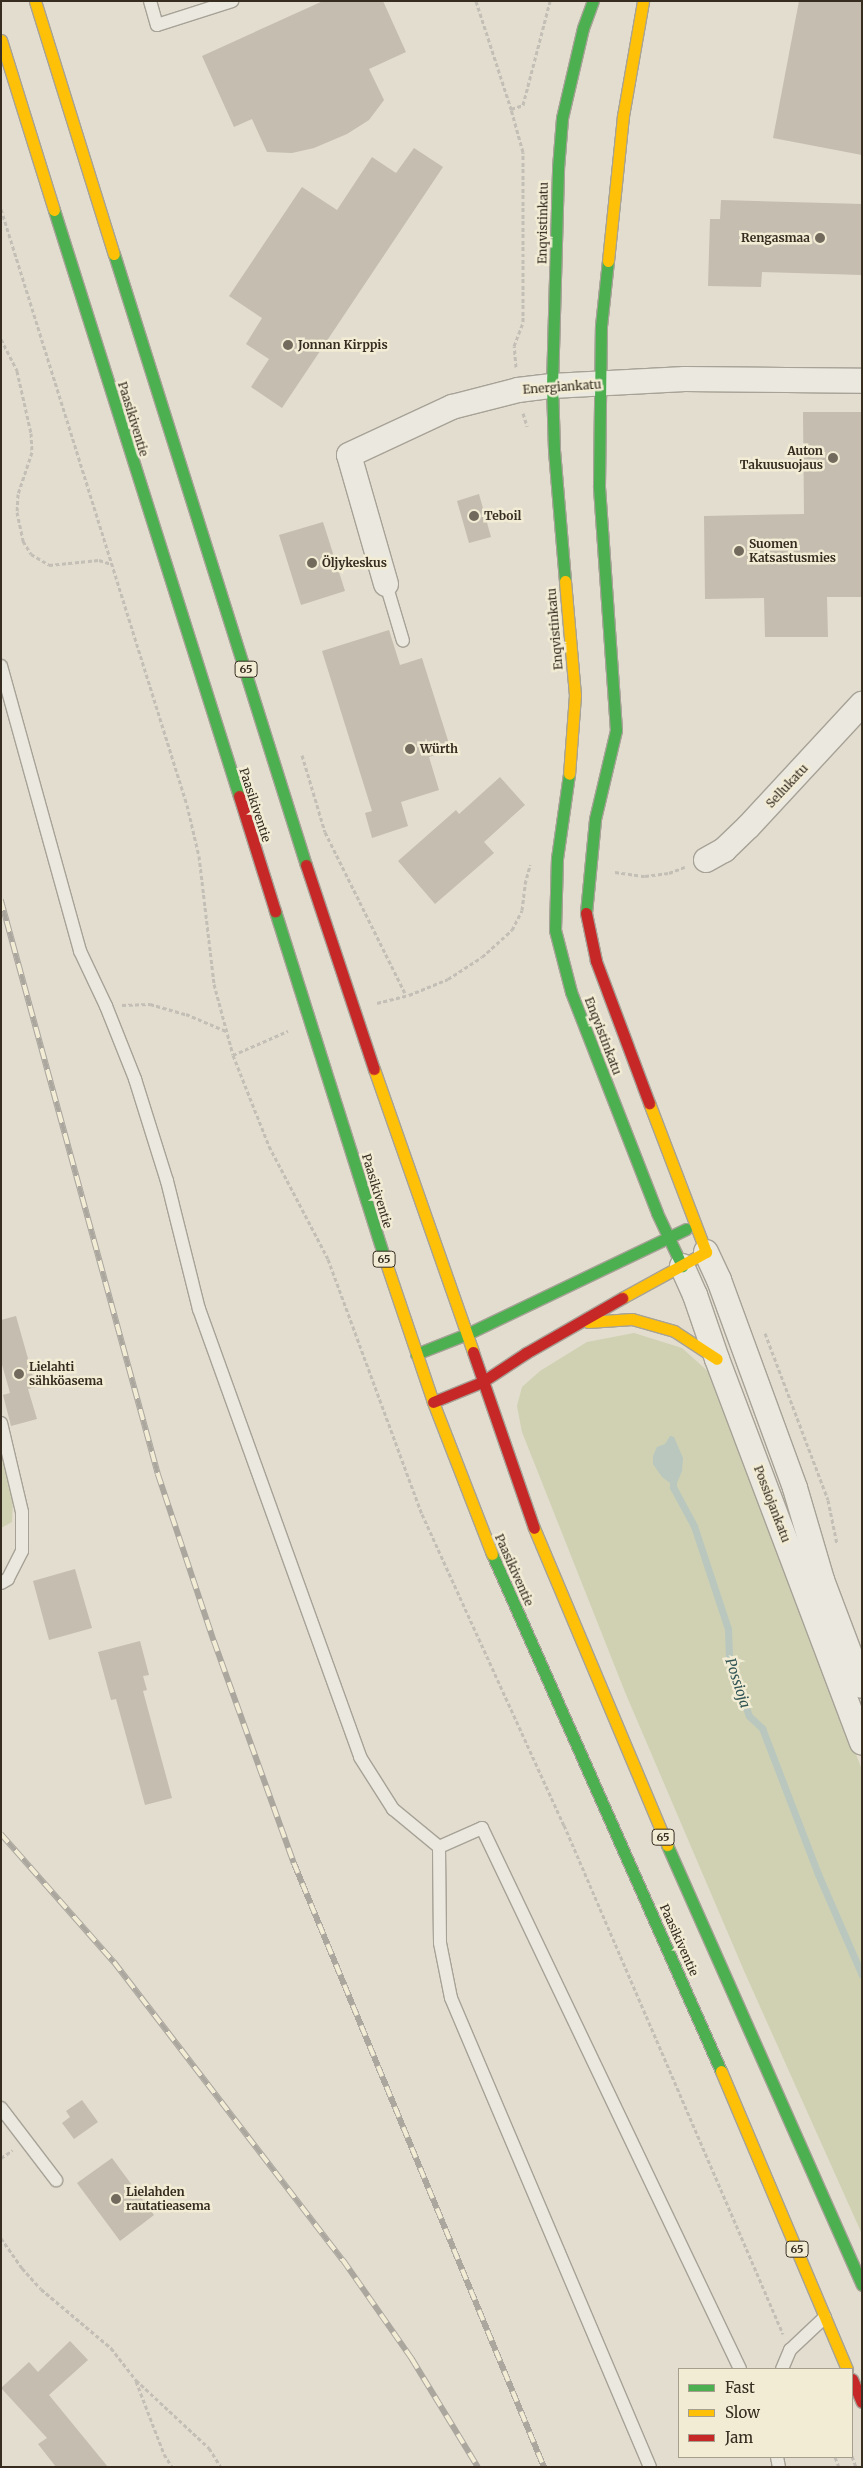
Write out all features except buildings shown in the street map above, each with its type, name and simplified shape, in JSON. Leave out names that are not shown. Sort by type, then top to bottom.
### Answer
[{"type":"main road","name":"65","points":[[35,1],[342,978],[542,1553],[673,1860],[862,2285]]},
{"type":"main road","name":"Enqvistinkatu","points":[[593,1],[583,28],[562,118],[558,168],[552,386],[556,468],[575,696],[571,758],[558,858],[555,930],[571,992],[639,1169],[682,1266]]},
{"type":"main road","name":"Enqvistinkatu","points":[[643,1],[623,116],[601,326],[599,486],[616,730],[595,819],[589,864],[586,918],[596,961],[694,1225],[706,1252]]},
{"type":"main road","name":"Paasikiventie","points":[[1,40],[120,424],[378,1240],[432,1402],[488,1546],[748,2129],[848,2368]]},
{"type":"main road","points":[[416,1354],[467,1334],[694,1225]]},
{"type":"main road","points":[[432,1402],[482,1382],[526,1353],[579,1322],[706,1252]]},
{"type":"main road","points":[[579,1322],[632,1319],[674,1332],[717,1359]]},
{"type":"main road","points":[[853,2381],[862,2402]]},
{"type":"street","name":"Energiankatu","points":[[386,584],[349,455],[452,407],[518,390],[552,386],[685,379],[862,381]]},
{"type":"street","name":"Sellukatu","points":[[706,860],[724,850],[748,827],[862,704]]},
{"type":"street","name":"Possiojankatu","points":[[706,1252],[719,1280],[794,1488],[822,1580],[862,1686]]},
{"type":"street","name":"Possiojankatu","points":[[682,1266],[695,1295],[717,1359],[862,1742]]},
{"type":"lane","points":[[150,1],[157,25],[232,1]]},
{"type":"lane","points":[[386,584],[403,641]]},
{"type":"lane","points":[[1,666],[80,952],[106,1006],[135,1078],[167,1180],[199,1309],[360,1757],[393,1808],[439,1847],[440,1943],[451,1998],[650,2467]]},
{"type":"lane","points":[[1,1423],[22,1512],[22,1550],[8,1579],[1,1583]]},
{"type":"lane","points":[[439,1847],[482,1828],[740,2368]]},
{"type":"lane","points":[[1,2108],[56,2180]]},
{"type":"lane","points":[[782,2368],[790,2350],[825,2317]]},
{"type":"path","points":[[476,1],[523,152],[523,322],[514,346],[518,390],[527,427]]},
{"type":"path","points":[[511,109],[523,105],[550,1]]},
{"type":"path","points":[[1,209],[187,805],[199,856],[214,984],[233,1055],[269,1146],[328,1259],[422,1514],[564,1825],[790,2350]]},
{"type":"path","points":[[1,340],[17,371],[31,432],[32,452],[18,494],[17,512],[23,541],[31,554],[49,565],[99,560],[112,564]]},
{"type":"path","points":[[302,755],[325,832],[406,995]]},
{"type":"path","points":[[369,1005],[406,995],[448,979],[482,957],[512,930],[522,910],[525,884],[532,859]]},
{"type":"path","points":[[617,872],[653,875],[706,860]]},
{"type":"path","points":[[106,1006],[150,1004],[186,1014],[227,1031]]},
{"type":"path","points":[[233,1055],[289,1031]]},
{"type":"path","points":[[1,2238],[22,2268],[41,2289],[111,2348],[136,2380],[209,2448],[221,2467]]},
{"type":"path","points":[[136,2380],[164,2454],[172,2467]]},
{"type":"green space","points":[[634,1333],[682,1348],[713,1376],[862,1770],[862,2234],[745,1973],[625,1692],[522,1432],[517,1406],[522,1387],[540,1371],[587,1342]]},
{"type":"green space","points":[[1,1453],[13,1498],[12,1522],[1,1528]]},
{"type":"shaded area","points":[[670,1436],[674,1437],[683,1458],[682,1471],[677,1483],[670,1483],[662,1477],[653,1464],[653,1456],[657,1447],[665,1444]]},
{"type":"waterway","name":"Possioja","points":[[673,1475],[673,1487],[694,1526],[728,1629],[729,1659],[749,1716],[762,1728],[818,1874],[862,1975]]},
{"type":"railway","points":[[1,900],[158,1474],[214,1641],[294,1863],[544,2467]]},
{"type":"railway","points":[[1,1834],[114,1962],[343,2260],[412,2359],[478,2467]]},
{"type":"traffic: fast","points":[[565,581],[554,449],[552,386],[558,168],[562,118],[583,28],[593,1]]},
{"type":"traffic: fast","points":[[54,210],[239,796]]},
{"type":"traffic: fast","points":[[114,254],[306,865]]},
{"type":"traffic: fast","points":[[586,913],[595,819],[616,730],[599,486],[601,326],[608,261]]},
{"type":"traffic: fast","points":[[569,774],[557,858],[555,930],[571,992],[657,1213],[682,1266]]},
{"type":"traffic: fast","points":[[275,911],[384,1257]]},
{"type":"traffic: fast","points":[[416,1354],[467,1334],[686,1229]]},
{"type":"traffic: fast","points":[[492,1554],[721,2071]]},
{"type":"traffic: fast","points":[[667,1845],[862,2285]]},
{"type":"traffic: slow","points":[[35,1],[114,254]]},
{"type":"traffic: slow","points":[[608,261],[623,116],[643,1]]},
{"type":"traffic: slow","points":[[1,40],[54,210]]},
{"type":"traffic: slow","points":[[565,581],[575,695],[569,774]]},
{"type":"traffic: slow","points":[[374,1069],[473,1352]]},
{"type":"traffic: slow","points":[[622,1298],[706,1252],[649,1103]]},
{"type":"traffic: slow","points":[[384,1257],[433,1402],[492,1554]]},
{"type":"traffic: slow","points":[[588,1322],[632,1319],[674,1331],[717,1359]]},
{"type":"traffic: slow","points":[[534,1528],[667,1845]]},
{"type":"traffic: slow","points":[[721,2071],[847,2368]]},
{"type":"traffic: jam","points":[[239,796],[275,911]]},
{"type":"traffic: jam","points":[[306,865],[374,1069]]},
{"type":"traffic: jam","points":[[586,913],[596,961],[649,1103]]},
{"type":"traffic: jam","points":[[433,1402],[482,1382],[526,1353],[622,1298]]},
{"type":"traffic: jam","points":[[473,1352],[534,1528]]},
{"type":"traffic: jam","points":[[853,2381],[862,2402]]},
{"type":"place","name":"Rengasmaa","points":[[820,238]]},
{"type":"place","name":"Jonnan Kirppis","points":[[288,345]]},
{"type":"place","name":"Auton Takuusuojaus","points":[[833,458]]},
{"type":"place","name":"Teboil","points":[[474,516]]},
{"type":"place","name":"Suomen Katsastusmies","points":[[739,551]]},
{"type":"place","name":"Öljykeskus","points":[[312,563]]},
{"type":"place","name":"Würth","points":[[410,749]]},
{"type":"place","name":"Lielahti sähköasema","points":[[19,1374]]},
{"type":"place","name":"Lielahden rautatieasema","points":[[116,2199]]}]
